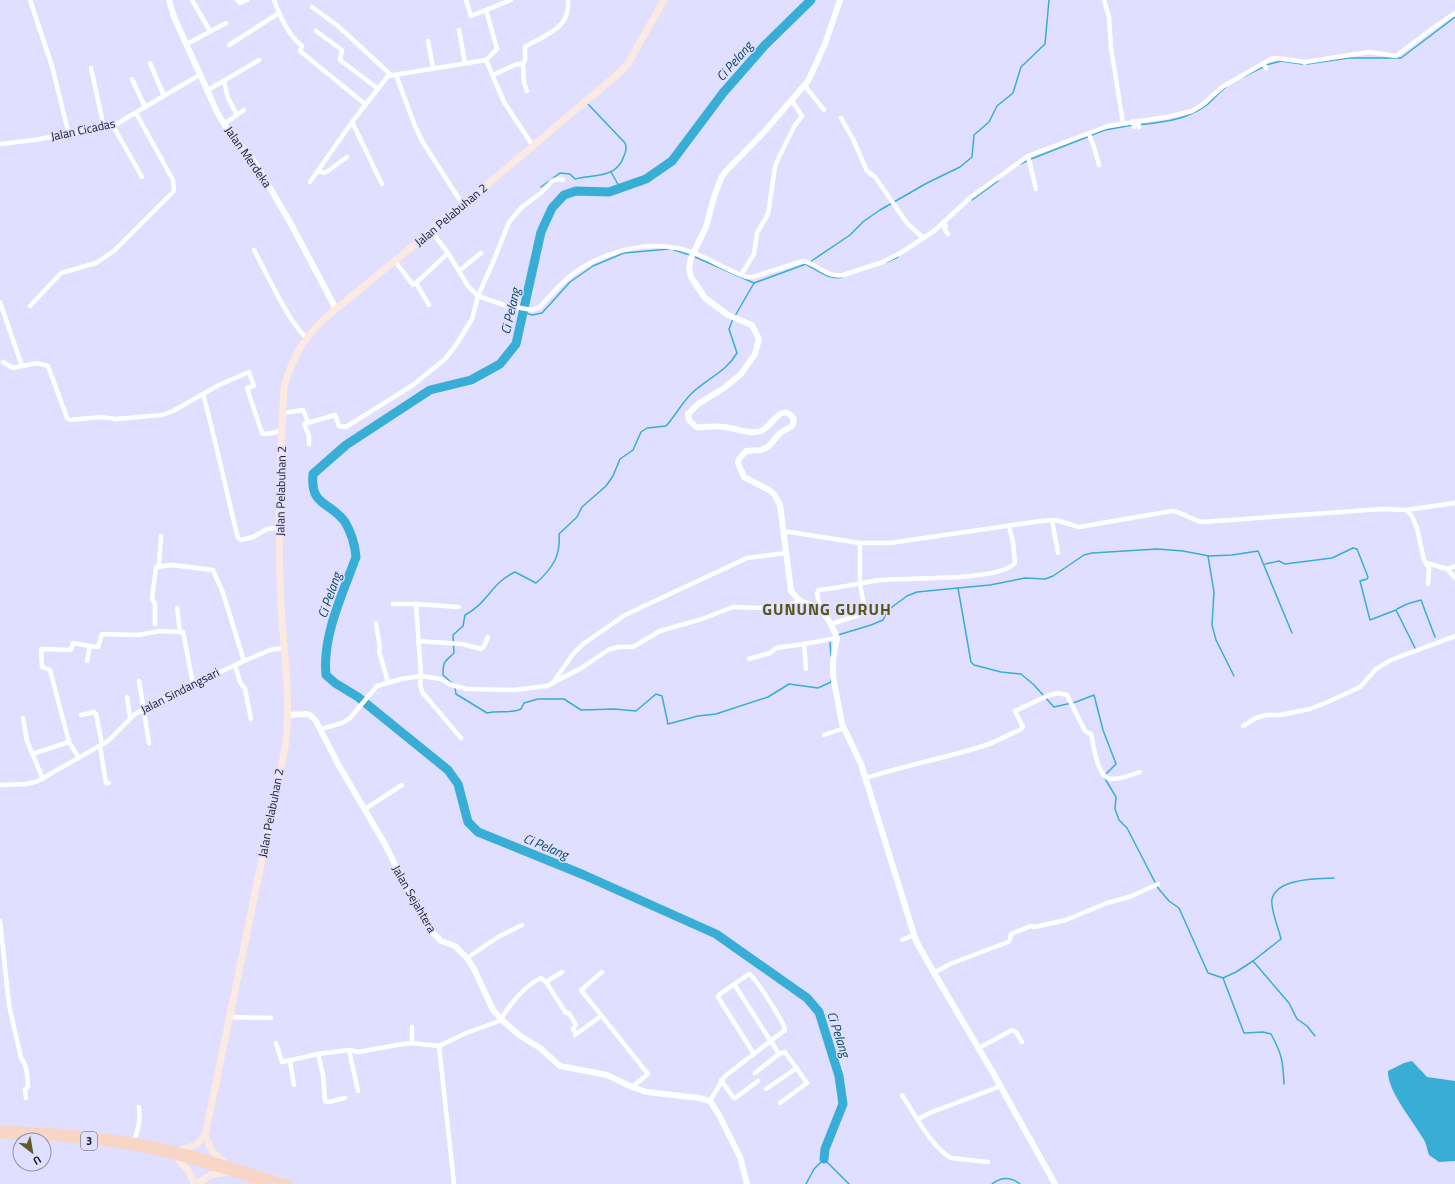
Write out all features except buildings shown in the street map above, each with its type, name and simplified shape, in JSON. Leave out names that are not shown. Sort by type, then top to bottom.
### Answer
[{"type":"main road","name":"Jalan Pelabuhan 2","points":[[205,1136],[285,748],[287,716],[283,648],[280,527],[282,431],[284,388],[287,373],[298,348],[306,337],[336,308],[431,232],[624,69],[664,0]]},
{"type":"main road","name":"3","points":[[2,1132],[77,1134],[134,1141],[228,1169],[267,1184]]},
{"type":"main road","name":"3","points":[[2,1132],[83,1140],[175,1152]]},
{"type":"main road","points":[[205,1136],[212,1151],[228,1169],[211,1175],[196,1184],[175,1152],[196,1145],[205,1136]]},
{"type":"main road","name":"3","points":[[228,1169],[289,1184]]},
{"type":"street","points":[[30,0],[52,66],[69,135]]},
{"type":"street","name":"Jalan Merdeka","points":[[169,0],[174,17],[224,124],[260,171],[290,222],[336,308]]},
{"type":"street","points":[[192,0],[210,31]]},
{"type":"street","points":[[237,0],[240,3],[247,0]]},
{"type":"street","points":[[274,0],[279,13],[295,41],[302,46],[300,51],[365,104]]},
{"type":"street","points":[[466,0],[471,16],[511,0]]},
{"type":"street","points":[[527,91],[524,83],[524,47],[553,33],[564,20],[568,0]]},
{"type":"street","points":[[820,608],[795,598],[790,588],[780,505],[774,494],[744,477],[738,463],[743,453],[768,447],[780,433],[792,426],[794,419],[791,414],[785,412],[780,414],[766,428],[755,432],[720,426],[696,427],[692,425],[688,418],[688,414],[693,408],[724,388],[741,374],[759,344],[758,336],[752,325],[728,315],[701,293],[689,273],[693,255],[702,237],[718,186],[726,171],[751,146],[804,86],[823,49],[840,0]]},
{"type":"street","points":[[1104,0],[1109,17],[1111,48],[1123,122]]},
{"type":"street","points":[[312,7],[338,26],[393,75],[422,142],[463,205]]},
{"type":"street","points":[[310,182],[385,78],[393,75],[486,60],[497,49],[486,10]]},
{"type":"street","points":[[229,45],[279,13]]},
{"type":"street","points":[[431,232],[448,253],[459,271],[478,296],[504,305],[532,310],[540,307],[576,271],[621,250],[632,248],[671,247],[741,275],[753,277],[803,261],[820,272],[836,276],[861,271],[892,260],[912,248],[922,237],[935,232],[970,201],[1029,157],[1102,130],[1117,126],[1123,122],[1136,124],[1166,121],[1176,118],[1198,108],[1228,85],[1265,66],[1276,58],[1293,64],[1369,52],[1396,56],[1455,13]]},
{"type":"street","points":[[187,44],[226,23]]},
{"type":"street","points":[[459,30],[465,63]]},
{"type":"street","points":[[316,31],[342,50],[340,60],[377,88]]},
{"type":"street","points":[[428,41],[433,68]]},
{"type":"street","points":[[208,90],[258,60]]},
{"type":"street","points":[[486,60],[504,102],[533,146]]},
{"type":"street","points":[[150,63],[164,96]]},
{"type":"street","points":[[493,75],[516,64],[523,64]]},
{"type":"street","points":[[91,68],[104,128]]},
{"type":"street","name":"Jalan Cicadas","points":[[0,144],[69,135],[113,126],[201,74]]},
{"type":"street","points":[[132,79],[145,107]]},
{"type":"street","points":[[224,81],[228,98],[237,115]]},
{"type":"street","points":[[804,86],[824,110]]},
{"type":"street","points":[[741,275],[754,254],[757,233],[768,214],[775,167],[795,125],[802,116],[792,101]]},
{"type":"street","points":[[224,124],[244,110]]},
{"type":"street","points":[[30,306],[61,273],[96,263],[114,251],[174,191],[173,180],[136,113]]},
{"type":"street","points":[[841,118],[853,139],[868,172],[876,177],[888,197],[907,223],[922,237]]},
{"type":"street","points":[[352,122],[382,184]]},
{"type":"street","points":[[113,126],[142,177]]},
{"type":"street","points":[[1089,135],[1098,165]]},
{"type":"street","points":[[319,171],[325,173],[346,157]]},
{"type":"street","points":[[1029,157],[1036,189]]},
{"type":"street","points":[[309,444],[309,436],[304,424],[335,415],[339,426],[346,427],[413,386],[432,371],[456,345],[472,319],[478,296],[509,222],[522,207],[541,193],[552,181],[557,179],[563,180]]},
{"type":"street","points":[[944,223],[944,228],[948,234]]},
{"type":"street","points":[[254,250],[285,308],[300,332],[306,337]]},
{"type":"street","points":[[395,261],[412,285],[430,272],[437,262],[448,253]]},
{"type":"street","points":[[459,271],[481,253]]},
{"type":"street","points":[[416,283],[429,305]]},
{"type":"street","points":[[0,302],[22,366]]},
{"type":"street","points":[[3,362],[13,368],[37,363],[48,366],[67,418],[70,420],[101,417],[116,419],[162,415],[249,372],[254,386],[247,388],[262,433],[267,434],[282,431]]},
{"type":"street","points":[[204,394],[238,538],[241,540],[253,537],[267,529],[280,527]]},
{"type":"street","points":[[283,413],[303,410],[308,422]]},
{"type":"street","points":[[783,531],[860,543],[890,543],[1052,520],[1079,527],[1172,511],[1182,513],[1194,520],[1202,522],[1368,509],[1406,510],[1455,503]]},
{"type":"street","points":[[1406,510],[1412,516],[1417,528],[1424,560],[1429,568],[1428,584]]},
{"type":"street","points":[[1052,520],[1058,553]]},
{"type":"street","points":[[1009,526],[1013,542],[1015,564],[1007,569],[952,578],[881,580],[818,590],[820,608],[831,624],[837,638],[833,660],[833,676],[844,728],[857,754],[866,778],[914,935],[934,973],[1001,1086],[1055,1184]]},
{"type":"street","points":[[159,566],[161,536]]},
{"type":"street","points":[[831,624],[864,613],[865,607],[860,584],[860,543]]},
{"type":"street","points":[[552,684],[573,654],[583,644],[625,615],[747,558],[786,554]]},
{"type":"street","points":[[1427,563],[1446,570],[1455,578]]},
{"type":"street","points":[[155,624],[156,604],[152,598],[155,568],[159,566],[172,565],[214,570],[244,661]]},
{"type":"street","points":[[1446,570],[1455,566]]},
{"type":"street","points":[[321,729],[342,723],[357,712],[376,686],[388,682],[421,676],[441,679],[451,685],[467,689],[514,690],[552,684],[583,667],[608,650],[618,647],[632,647],[660,631],[702,619],[733,607],[763,608],[792,604],[800,600]]},
{"type":"street","points":[[393,604],[459,607]]},
{"type":"street","points":[[416,604],[421,676],[420,683],[422,692],[461,738]]},
{"type":"street","points":[[177,608],[180,632]]},
{"type":"street","points":[[376,623],[380,648],[379,651],[388,682]]},
{"type":"street","points":[[79,758],[69,742],[56,700],[50,670],[42,667],[41,649],[71,650],[74,642],[98,647],[102,634],[138,635],[160,631],[183,632],[193,684]]},
{"type":"street","points":[[1243,726],[1256,718],[1266,715],[1280,715],[1303,710],[1330,701],[1360,687],[1376,669],[1391,660],[1455,636]]},
{"type":"street","points":[[418,641],[462,644],[481,649],[488,637]]},
{"type":"street","points":[[749,658],[770,652],[776,648],[837,638]]},
{"type":"street","points":[[804,644],[806,670]]},
{"type":"street","points":[[87,661],[90,646]]},
{"type":"street","name":"Jalan Sindangsari","points":[[0,785],[27,784],[43,779],[101,745],[115,735],[130,718],[144,709],[193,684],[244,661],[270,650],[283,648]]},
{"type":"street","points":[[235,665],[240,682],[246,689],[251,720]]},
{"type":"street","points":[[139,681],[148,743]]},
{"type":"street","points":[[866,778],[896,768],[926,762],[987,744],[1020,730],[1023,727],[1015,710],[1058,693],[1061,695],[1067,695],[1084,731],[1091,734],[1100,770],[1107,778],[1114,779],[1140,772]]},
{"type":"street","points":[[127,698],[130,718]]},
{"type":"street","points":[[81,715],[94,712],[96,714],[106,783],[110,784]]},
{"type":"street","name":"Jalan Sejahtera","points":[[287,716],[310,715],[321,729],[338,764],[386,846],[404,884],[432,932],[441,941],[455,946],[467,958],[478,976],[493,1010],[519,1035],[540,1048],[560,1066],[608,1075],[632,1087],[647,1092],[699,1098],[710,1101]]},
{"type":"street","points":[[23,718],[27,739],[43,779]]},
{"type":"street","points":[[824,735],[844,728]]},
{"type":"street","points":[[32,754],[69,742]]},
{"type":"street","points":[[365,809],[402,785]]},
{"type":"street","points":[[934,973],[950,964],[1008,942],[1011,934],[1029,927],[1066,920],[1107,903],[1132,896],[1158,884]]},
{"type":"street","points":[[0,921],[9,1005],[21,1058],[24,1062],[28,1080],[28,1087],[25,1089],[26,1098]]},
{"type":"street","points":[[467,958],[498,938],[522,925]]},
{"type":"street","points":[[902,940],[914,935]]},
{"type":"street","points":[[546,982],[562,972]]},
{"type":"street","points":[[602,972],[581,990],[648,1074],[632,1087]]},
{"type":"street","points":[[747,1184],[740,1157],[719,1115],[710,1101],[721,1080],[784,1032],[785,1027],[751,974],[734,984],[718,997],[754,1054]]},
{"type":"street","points":[[276,1043],[282,1062],[318,1054],[349,1050],[358,1052],[412,1043],[439,1046],[466,1033],[502,1019],[514,1000],[529,986],[541,978],[546,982],[557,1002],[576,1022],[573,1029],[575,1034],[601,1016]]},
{"type":"street","points":[[734,984],[778,1054]]},
{"type":"street","points":[[229,1017],[271,1018]]},
{"type":"street","points":[[412,1027],[412,1043]]},
{"type":"street","points":[[979,1048],[1012,1030],[1016,1032],[1022,1042]]},
{"type":"street","points":[[439,1046],[454,1184]]},
{"type":"street","points":[[349,1050],[358,1091]]},
{"type":"street","points":[[755,1073],[778,1054],[786,1052],[807,1083],[780,1103]]},
{"type":"street","points":[[318,1054],[323,1075],[325,1101],[328,1102],[345,1098]]},
{"type":"street","points":[[290,1061],[294,1085]]},
{"type":"street","points":[[766,1088],[797,1068]]},
{"type":"street","points":[[721,1080],[735,1098],[758,1081]]},
{"type":"street","points":[[918,1119],[932,1112],[1001,1086]]},
{"type":"street","points":[[902,1095],[936,1146],[946,1156],[951,1158],[988,1162]]},
{"type":"street","points":[[134,1141],[139,1127],[139,1107]]},
{"type":"water","points":[[1412,1061],[1427,1077],[1455,1081],[1455,1161],[1439,1162],[1429,1155],[1424,1140],[1396,1097],[1392,1088],[1388,1071],[1404,1063]]},
{"type":"waterway","name":"Ci Pelang","points":[[811,0],[765,45],[723,93],[672,161],[646,179],[609,192],[576,191],[564,195],[552,208],[541,232],[516,344],[500,364],[471,380],[430,390],[346,445],[313,474],[313,485],[318,498],[339,515],[345,522],[355,548],[356,557],[330,630],[327,645],[326,675],[335,683],[358,697],[448,770],[458,784],[468,822],[478,832],[584,875],[716,934],[807,998],[819,1012],[839,1076],[843,1104],[825,1149],[824,1159]]},
{"type":"waterway","points":[[810,262],[850,235],[864,221],[880,210],[927,183],[960,167],[972,157],[974,135],[989,122],[997,106],[1013,93],[1021,67],[1045,44],[1049,0]]},
{"type":"waterway","points":[[1307,64],[1349,58],[1401,58],[1455,17]]},
{"type":"waterway","points":[[1266,65],[1281,61],[1302,64]]},
{"type":"waterway","points":[[1243,77],[1263,67]]},
{"type":"waterway","points":[[1139,125],[1157,123],[1192,114],[1208,104],[1226,87]]},
{"type":"waterway","points":[[541,187],[560,173],[570,174],[575,179],[597,176],[610,172],[616,169],[624,156],[626,151],[625,143],[588,104]]},
{"type":"waterway","points":[[1031,159],[1105,130],[1133,125]]},
{"type":"waterway","points":[[1020,164],[1027,161]]},
{"type":"waterway","points":[[611,172],[620,188]]},
{"type":"waterway","points":[[972,200],[998,181]]},
{"type":"waterway","points":[[523,312],[532,315],[542,313],[570,282],[593,266],[624,253],[669,249]]},
{"type":"waterway","points":[[674,250],[690,255]]},
{"type":"waterway","points":[[693,256],[754,283]]},
{"type":"waterway","points":[[887,262],[898,257]]},
{"type":"waterway","points":[[735,316],[754,283],[806,264]]},
{"type":"waterway","points":[[807,265],[833,278],[842,277]]},
{"type":"waterway","points":[[454,685],[443,675],[443,666],[454,653],[453,635],[463,626],[465,615],[479,605],[500,582],[515,572],[536,583],[547,573],[557,555],[559,534],[577,517],[582,507],[606,486],[613,476],[620,459],[633,450],[641,432],[647,428],[666,426],[691,394],[722,370],[732,360],[737,353],[729,329],[733,319]]},
{"type":"waterway","points":[[1265,564],[1279,561],[1285,564],[1332,558],[1353,548],[1357,549],[1368,577],[1367,579],[1360,581],[1370,620],[1396,610],[1416,650]]},
{"type":"waterway","points":[[958,588],[990,585],[1025,578],[1045,579],[1053,576],[1084,555],[1092,553],[1157,549],[1183,551],[1209,556],[1232,555],[1258,551],[1292,633]]},
{"type":"waterway","points":[[1208,556],[1214,592],[1212,625],[1216,640],[1234,676]]},
{"type":"waterway","points":[[838,635],[883,620],[888,610],[907,596],[917,592],[958,588],[971,662],[974,665],[1001,672],[1021,674],[1033,684],[1054,707],[1076,702],[1094,695],[1103,730],[1116,764],[1106,774]]},
{"type":"waterway","points":[[1397,609],[1421,600],[1435,637]]},
{"type":"waterway","points":[[830,641],[831,657]]},
{"type":"waterway","points":[[455,688],[456,694],[487,713],[509,712],[521,709],[524,703],[538,699],[564,699],[581,710],[614,709],[636,711],[656,694],[662,696],[668,724],[698,716],[716,714],[768,697],[789,684],[818,688],[831,682],[831,679]]},
{"type":"waterway","points":[[1104,777],[1116,797],[1115,809],[1119,820],[1127,828],[1158,888],[1169,901],[1179,908],[1208,973],[1223,978],[1244,1033],[1263,1032],[1271,1034],[1278,1047],[1281,1058],[1284,1084]]},
{"type":"waterway","points":[[1253,961],[1281,939],[1272,908],[1272,899],[1275,892],[1289,883],[1334,878]]},
{"type":"waterway","points":[[1223,978],[1253,961],[1289,1003],[1297,1019],[1307,1026],[1315,1036]]},
{"type":"waterway","name":"Ci Pelang","points":[[806,1184],[814,1169],[824,1159],[849,1184]]},
{"type":"waterway","points":[[992,1184],[1006,1178],[1020,1184]]},
{"type":"district","name":"GUNUNG GURUH","points":[[827,609]]}]
